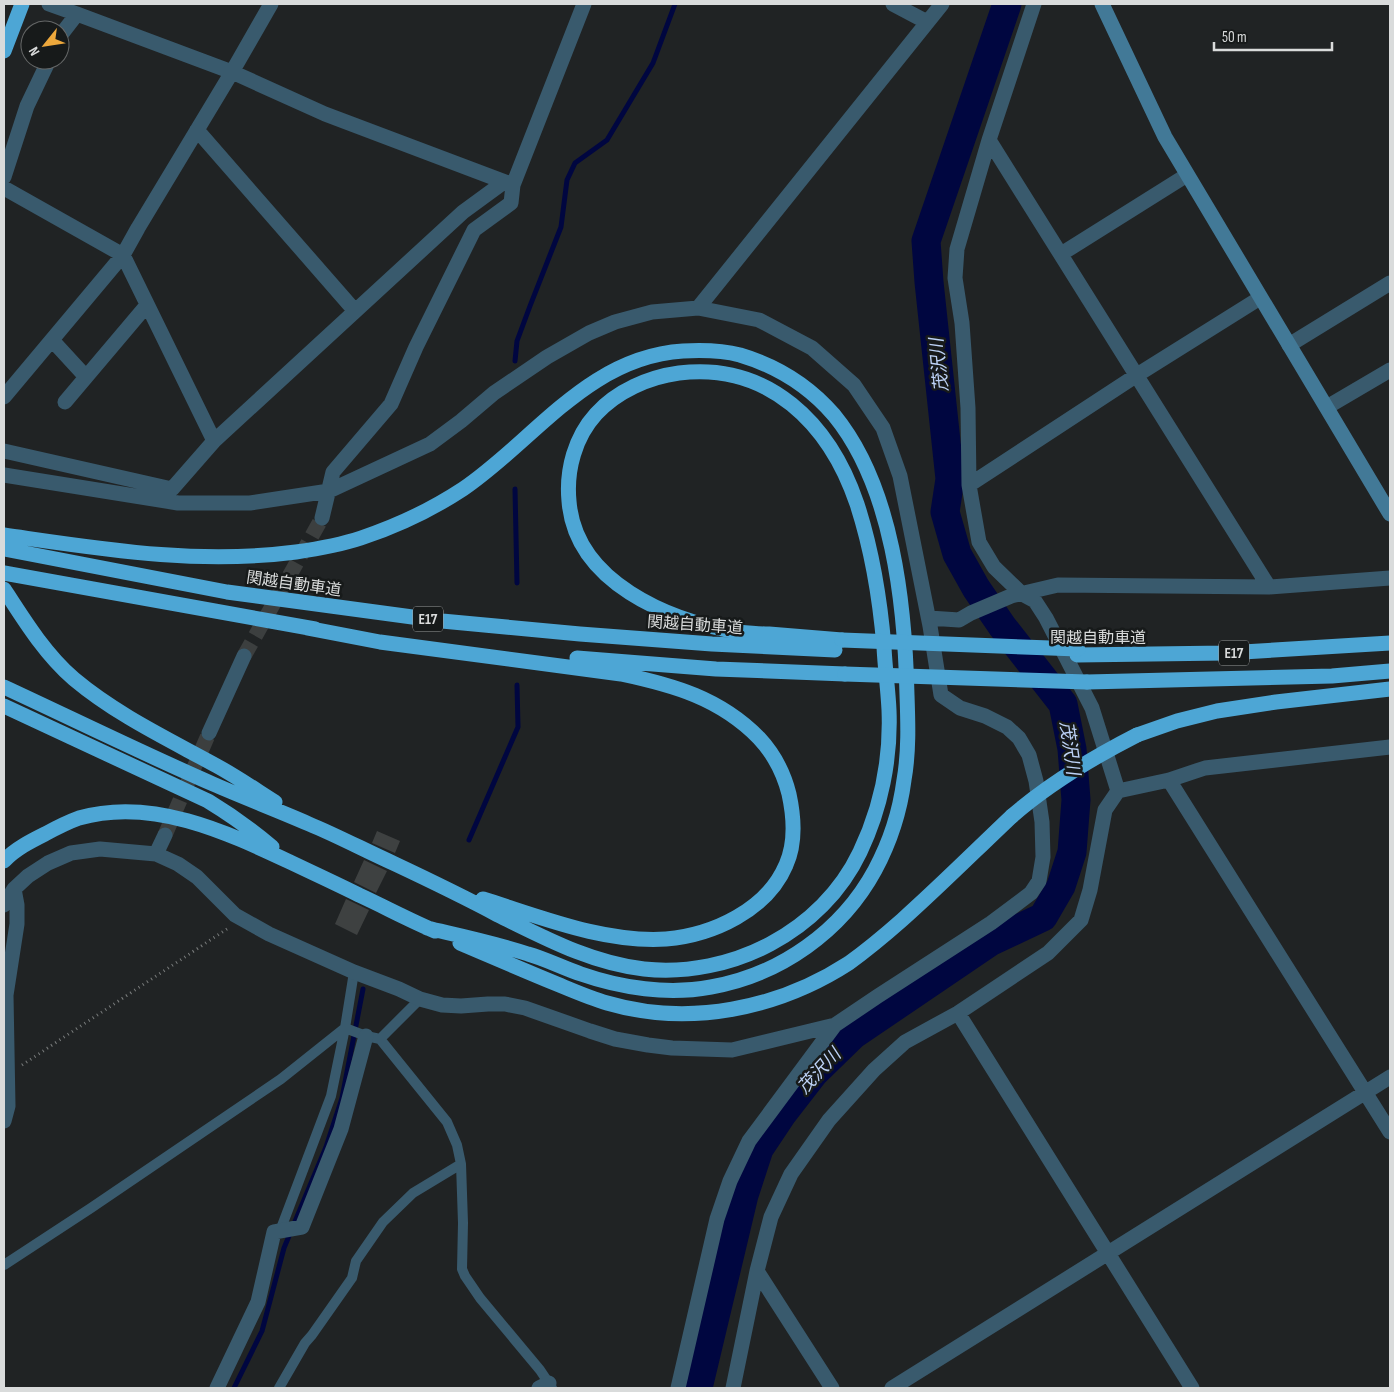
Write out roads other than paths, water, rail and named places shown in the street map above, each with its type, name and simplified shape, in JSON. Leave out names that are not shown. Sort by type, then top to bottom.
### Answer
[{"type":"highway","points":[[4,51],[22,4]]},
{"type":"highway","points":[[4,535],[14,546],[98,548],[146,554],[217,558],[268,556],[312,550],[354,540],[394,526],[430,509],[465,488],[582,389],[614,370],[642,358],[674,352],[703,350],[735,354],[763,363],[789,376],[812,393],[838,422],[852,442],[866,468],[879,501],[888,532],[903,619],[907,663],[908,714],[905,778],[899,809],[889,840],[875,870],[856,900],[836,923],[813,943],[767,969],[739,980],[710,988],[678,990],[641,988],[606,982],[509,948],[427,928]]},
{"type":"highway","points":[[4,687],[213,784],[312,825],[445,888],[543,938],[578,953],[610,963],[645,969],[678,970],[710,966],[740,958],[766,946],[795,929],[816,912],[836,890],[854,865],[867,838],[885,775],[889,714],[881,619],[867,538],[856,501],[844,472],[828,443],[811,421],[789,403],[767,388],[742,377],[716,372],[694,371],[668,375],[644,382],[622,393],[599,411],[584,430],[574,451],[568,479],[569,506],[575,531],[588,554],[603,572],[623,589],[647,602],[672,614],[702,624],[740,632],[842,645]]},
{"type":"highway","name":"関越自動車道","points":[[14,546],[227,592],[442,621],[712,644],[842,645],[1077,652],[1226,653],[1390,642]]},
{"type":"highway","name":"E17","points":[[9,574],[308,628],[438,644],[588,659],[716,669],[1087,682],[1313,676],[1390,671]]},
{"type":"highway","points":[[4,589],[25,622],[48,651],[73,678],[107,705],[220,768],[312,825]]},
{"type":"highway","points":[[308,628],[380,642],[620,674],[656,681],[688,691],[714,703],[739,720],[760,739],[777,762],[787,787],[793,811],[793,838],[786,864],[771,890],[751,908],[725,924],[697,934],[667,939],[637,939],[599,933],[445,888]]},
{"type":"highway","points":[[4,861],[8,856],[31,841],[79,818],[105,813],[132,812],[161,815],[220,830],[427,928],[519,968],[607,1003],[644,1011],[680,1014],[715,1013],[749,1007],[783,996],[815,982],[849,962],[888,932],[1032,799],[1070,772],[1137,735],[1177,721],[1217,711],[1390,689]]},
{"type":"highway","points":[[4,706],[208,801],[248,827],[288,861]]},
{"type":"street","points":[[49,4],[232,72],[326,114],[509,184]]},
{"type":"street","points":[[4,397],[123,256],[271,4]]},
{"type":"street","points":[[322,518],[333,472],[391,404],[416,347],[474,230],[511,203],[509,184],[584,4]]},
{"type":"street","points":[[893,4],[927,22]]},
{"type":"street","points":[[698,308],[942,4]]},
{"type":"street","points":[[1034,4],[989,140],[957,249],[955,278],[962,323],[968,408],[969,485],[979,542],[994,567],[1016,595],[1035,601],[1046,618],[1092,708],[1118,791]]},
{"type":"street","points":[[1102,4],[1165,137],[1390,514]]},
{"type":"street","points":[[70,24],[78,14]]},
{"type":"street","points":[[4,177],[27,106],[43,70]]},
{"type":"street","points":[[197,130],[355,311]]},
{"type":"street","points":[[989,140],[1269,587]]},
{"type":"street","points":[[1061,254],[1187,175]]},
{"type":"street","points":[[172,489],[214,441],[463,212],[509,184]]},
{"type":"street","points":[[4,188],[123,256],[214,441]]},
{"type":"street","points":[[1289,345],[1390,283]]},
{"type":"street","points":[[969,485],[1137,375],[1260,298]]},
{"type":"street","points":[[65,402],[148,305]]},
{"type":"street","points":[[4,475],[178,503],[250,503],[329,491],[430,444],[502,388],[547,357],[589,333],[615,322],[652,312],[698,308],[759,320],[812,348],[854,385],[884,428],[900,476],[941,695],[960,708],[985,716],[1006,727],[1019,738],[1029,756],[1036,781],[1042,822],[1043,857],[1039,881],[1031,893],[991,923],[835,1026],[749,1141],[730,1181],[716,1220],[678,1388]]},
{"type":"street","points":[[52,340],[86,377]]},
{"type":"street","points":[[1327,407],[1390,370]]},
{"type":"street","points":[[4,451],[172,489]]},
{"type":"street","points":[[172,489],[178,503]]},
{"type":"street","points":[[928,618],[959,620],[1016,595],[1058,585],[1269,587],[1390,578]]},
{"type":"street","points":[[209,733],[244,656]]},
{"type":"street","points":[[733,1388],[757,1270],[771,1217],[791,1174],[829,1120],[874,1070],[905,1042],[958,1013],[1048,953],[1081,920],[1090,890],[1105,810],[1118,791],[1169,780],[1205,768],[1390,747]]},
{"type":"street","points":[[1169,780],[1390,1132]]},
{"type":"street","points":[[156,854],[165,834]]},
{"type":"street","points":[[4,905],[14,888],[28,876],[48,863],[71,853],[100,849],[156,854],[178,864],[197,877],[235,915],[269,934],[354,972],[420,999],[442,1005],[505,1004],[525,1008],[590,1032],[672,1048],[732,1050],[835,1026]]},
{"type":"street","points":[[4,1121],[8,1106],[6,995],[17,924],[17,905],[14,888]]},
{"type":"street","points":[[958,1013],[1192,1388]]},
{"type":"street","points":[[217,1388],[258,1302],[274,1232],[302,1227],[341,1129],[370,1037]]},
{"type":"street","points":[[892,1388],[1390,1077]]},
{"type":"street","points":[[757,1270],[832,1388]]},
{"type":"lane","points":[[280,1231],[331,1096],[346,1028],[354,972]]},
{"type":"lane","points":[[370,1037],[420,999]]},
{"type":"lane","points":[[346,1028],[370,1037],[447,1122],[457,1145],[461,1164],[462,1269],[464,1276],[540,1370],[547,1386]]},
{"type":"lane","points":[[4,1265],[281,1078],[346,1028]]},
{"type":"lane","points":[[279,1388],[304,1343],[312,1335],[352,1278],[356,1261],[383,1222],[414,1193],[461,1164]]},
{"type":"waterway","points":[[515,361],[517,341],[561,227],[567,180],[575,163],[607,140],[653,63],[675,4]]},
{"type":"waterway","name":"茂沢川","points":[[698,1388],[744,1195],[759,1149],[783,1113],[814,1073],[853,1035],[990,942],[1043,917],[1061,886],[1072,852],[1076,800],[1072,749],[1063,704],[1002,626],[976,588],[957,554],[945,512],[950,479],[926,241],[1007,4]]},
{"type":"waterway","points":[[515,489],[517,583]]},
{"type":"waterway","points":[[469,840],[518,727],[517,685]]},
{"type":"waterway","points":[[234,1388],[262,1331],[284,1248],[326,1147],[342,1098],[363,989]]},
{"type":"tunnel","points":[[244,656],[322,518]]},
{"type":"tunnel","points":[[165,835],[209,733]]}]
